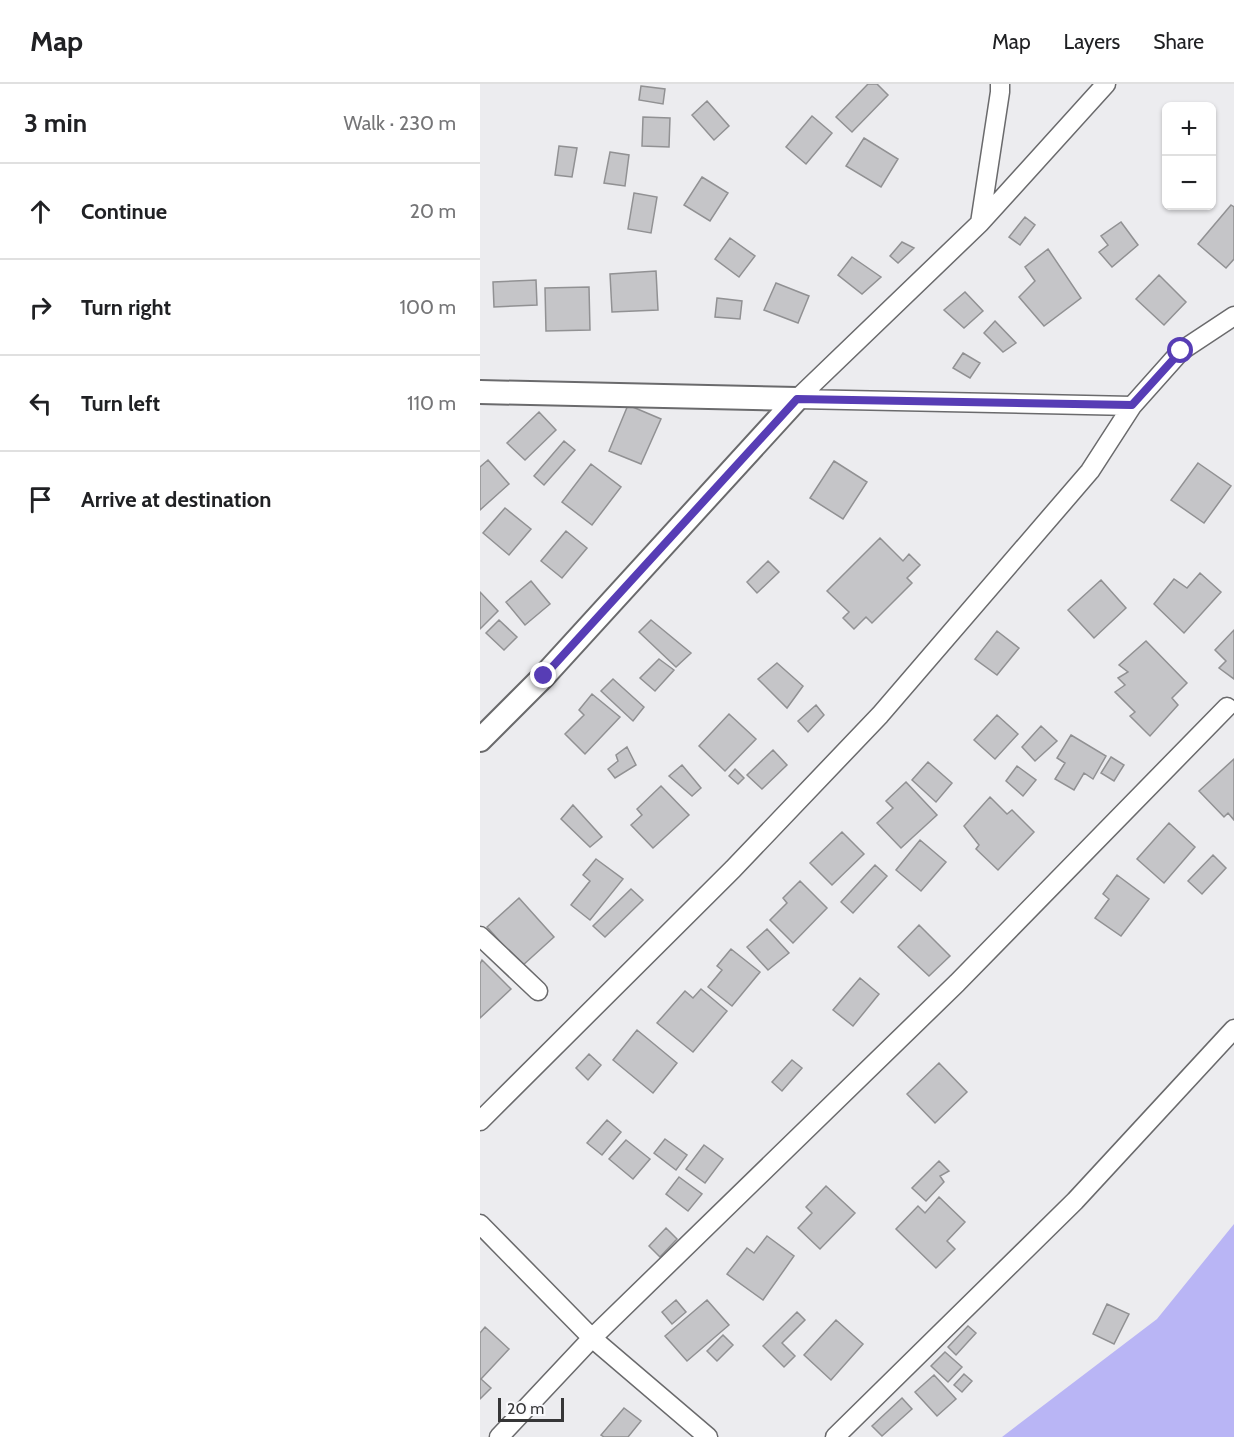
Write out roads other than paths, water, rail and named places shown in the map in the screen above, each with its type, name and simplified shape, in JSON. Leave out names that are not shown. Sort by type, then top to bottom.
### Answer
[{"type":"street","points":[[980,223],[1000,84]]},
{"type":"street","points":[[480,740],[552,667],[797,399],[980,223],[1106,84]]},
{"type":"street","points":[[480,1120],[733,869],[880,715],[1090,471],[1132,405],[1181,351],[1234,316]]},
{"type":"street","points":[[480,392],[1132,405]]},
{"type":"street","points":[[499,1437],[592,1338],[957,983],[1227,707]]},
{"type":"street","points":[[480,936],[538,991]]},
{"type":"street","points":[[835,1437],[1075,1201],[1234,1029]]},
{"type":"street","points":[[480,1224],[592,1338],[708,1437]]}]
